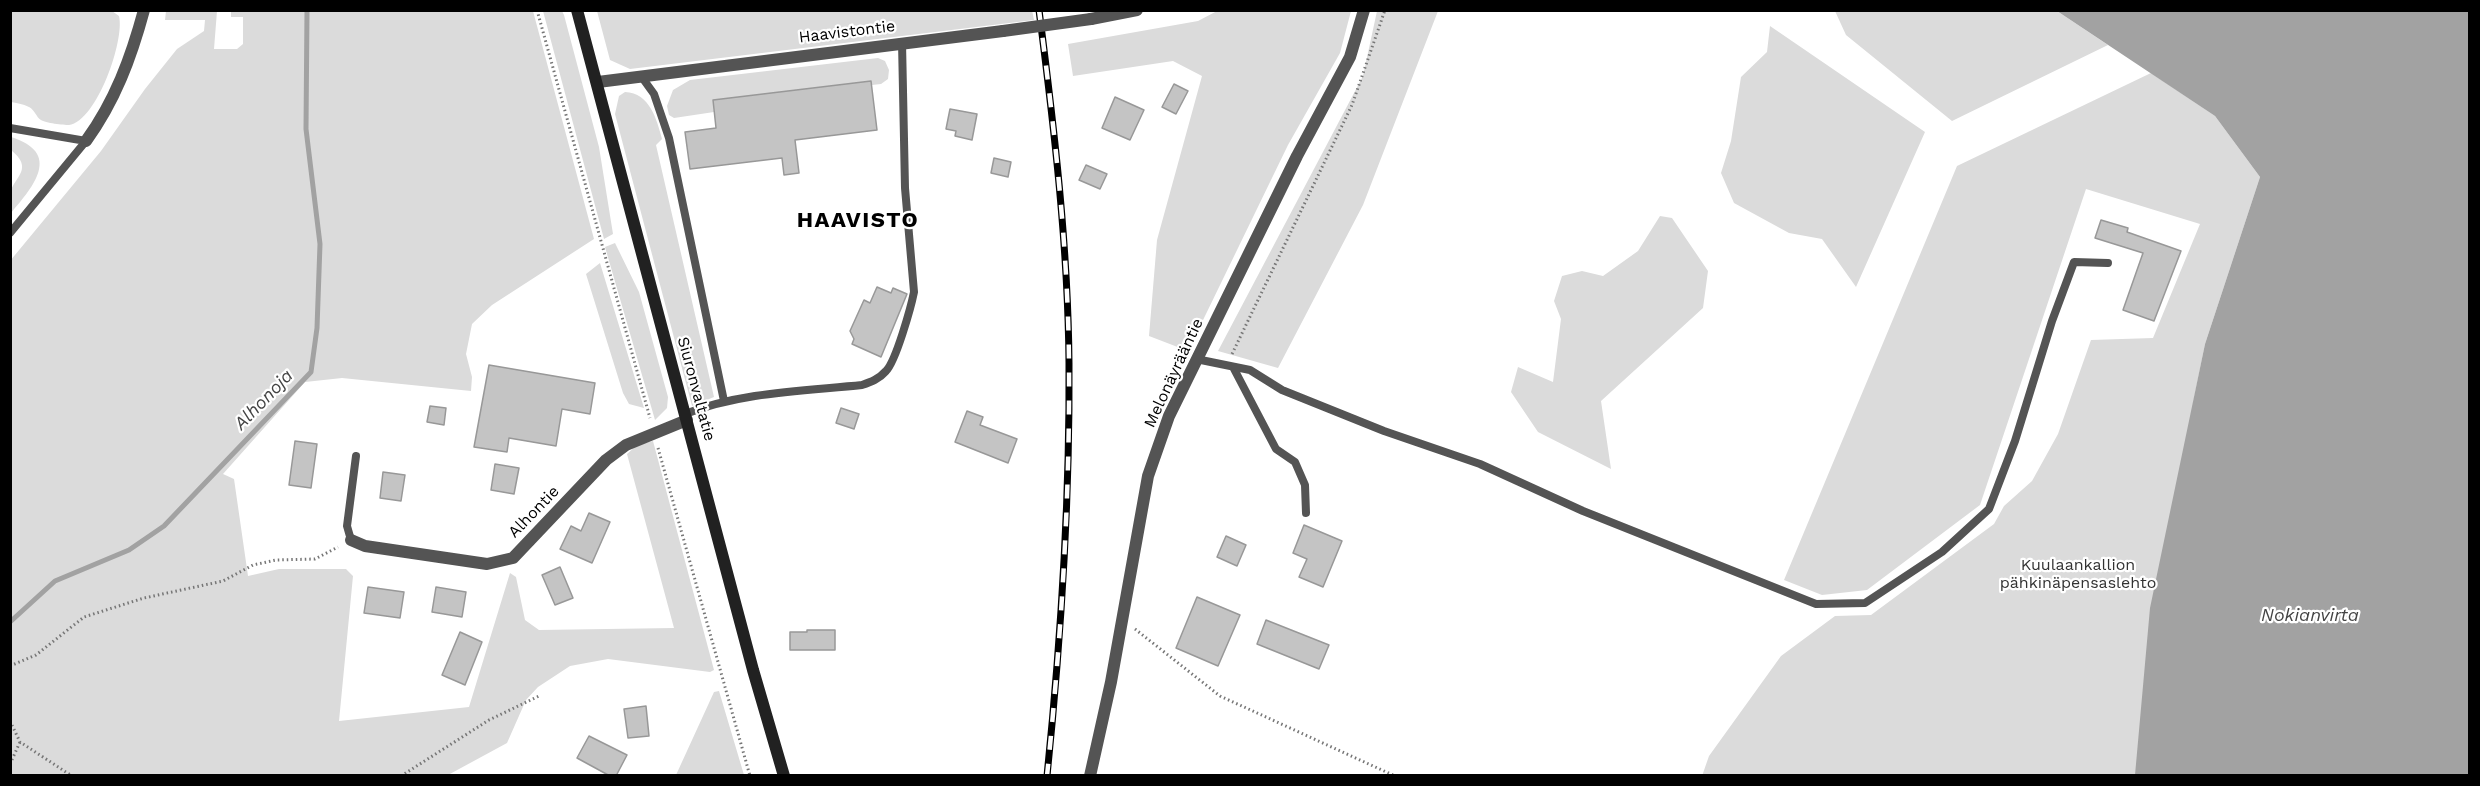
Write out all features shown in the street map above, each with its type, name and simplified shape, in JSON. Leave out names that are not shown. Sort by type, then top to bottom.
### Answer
[{"type":"main road","name":"Siuronvaltatie","points":[[577,10],[753,670],[784,776]]},
{"type":"street","points":[[86,141],[107,112],[123,77],[144,10]]},
{"type":"street","name":"Haavistontie","points":[[598,82],[1003,31],[1137,10]]},
{"type":"street","name":"Melonäyrääntie","points":[[1090,776],[1112,682],[1148,476],[1168,416],[1196,359],[1226,306],[1298,156],[1350,57],[1364,10]]},
{"type":"street","name":"Alhontie","points":[[351,540],[357,544],[487,564],[513,558],[606,460],[626,445],[686,417]]},
{"type":"lane","points":[[686,417],[724,402],[862,385],[875,380],[888,369],[911,307],[914,292],[905,188],[902,42]]},
{"type":"lane","points":[[642,76],[654,94],[669,138],[724,402]]},
{"type":"lane","points":[[10,128],[86,141]]},
{"type":"lane","points":[[10,232],[86,141]]},
{"type":"lane","points":[[1196,359],[1250,370],[1293,394],[1384,431],[1480,464],[1583,511],[1816,604],[1865,603],[1941,552],[1989,509],[2015,441],[2052,321],[2074,262],[2108,263]]},
{"type":"lane","points":[[1229,366],[1276,449],[1295,462],[1305,485],[1306,513]]},
{"type":"lane","points":[[351,540],[348,526],[356,456]]},
{"type":"path","points":[[537,10],[750,776]]},
{"type":"path","points":[[1229,366],[1352,105],[1385,10]]},
{"type":"path","points":[[10,666],[36,655],[84,618],[144,598],[223,581],[253,565],[276,560],[315,559],[351,540]]},
{"type":"path","points":[[1122,618],[1220,696],[1395,776]]},
{"type":"path","points":[[401,776],[489,720],[539,696]]},
{"type":"path","points":[[10,721],[20,742],[72,776]]},
{"type":"path","points":[[10,764],[20,742]]},
{"type":"green space","points":[[11,10],[112,11],[119,16],[118,43],[107,78],[89,110],[79,120],[69,125],[46,122],[39,119],[29,107],[11,102]]},
{"type":"green space","points":[[1032,10],[1034,20],[630,69],[610,60],[597,11]]},
{"type":"green space","points":[[1219,10],[1351,11],[1340,53],[1288,145],[1188,351],[1149,336],[1157,240],[1202,76],[1173,61],[1073,76],[1068,44],[1198,21]]},
{"type":"green space","points":[[166,11],[217,11],[214,49],[237,49],[243,44],[243,17],[231,17],[231,11],[533,11],[594,239],[492,305],[472,324],[466,354],[472,377],[471,391],[342,378],[305,382],[223,474],[234,479],[248,576],[279,569],[346,569],[353,576],[339,721],[469,707],[510,573],[516,577],[525,620],[539,630],[674,628],[627,454],[637,445],[653,441],[714,670],[710,672],[608,659],[570,666],[538,687],[526,700],[507,743],[448,775],[11,775],[10,261],[101,151],[177,49],[204,31],[205,20],[165,20]]},
{"type":"green space","points":[[543,11],[562,11],[564,15],[599,147],[613,234],[604,239]]},
{"type":"green space","points":[[1377,11],[1438,11],[1363,205],[1278,368],[1218,351],[1363,76]]},
{"type":"green space","points":[[1835,11],[2057,11],[2108,45],[1952,121],[1846,35]]},
{"type":"green space","points":[[1770,26],[1925,132],[1856,287],[1822,239],[1789,233],[1734,203],[1721,173],[1731,141],[1741,77],[1767,52]]},
{"type":"green space","points":[[878,58],[885,61],[889,70],[888,79],[881,84],[872,85],[870,81],[713,100],[714,112],[674,118],[669,115],[667,106],[673,90],[690,80]]},
{"type":"green space","name":"Kuulaankallion pähkinäpensaslehto","points":[[2151,73],[2215,116],[2260,177],[2205,344],[2194,398],[2142,775],[1702,776],[1709,756],[1781,656],[1835,616],[1871,615],[1994,524],[2004,506],[2032,481],[2058,434],[2091,340],[2153,338],[2200,224],[2086,189],[1980,505],[1867,590],[1822,595],[1784,580],[1957,166]]},
{"type":"green space","points":[[625,92],[641,97],[646,102],[655,116],[662,139],[656,145],[714,397],[692,406],[615,114],[619,96]]},
{"type":"green space","points":[[11,137],[27,144],[36,152],[39,171],[28,192],[11,213],[10,193],[22,167],[18,157],[11,150]]},
{"type":"green space","points":[[1660,216],[1672,218],[1708,271],[1703,308],[1601,401],[1611,469],[1538,432],[1511,392],[1518,367],[1553,382],[1561,319],[1554,301],[1562,276],[1582,271],[1603,276],[1638,251]]},
{"type":"green space","points":[[615,243],[639,292],[668,397],[667,408],[655,420],[605,247]]},
{"type":"green space","points":[[600,263],[644,408],[629,404],[623,393],[586,274]]},
{"type":"green space","points":[[719,691],[744,775],[676,775],[714,692]]},
{"type":"water","name":"Nokianvirta","points":[[2057,11],[2469,11],[2469,775],[2135,775],[2150,608],[2205,344],[2260,177],[2215,116]]},
{"type":"building","points":[[871,81],[877,130],[795,140],[799,173],[784,175],[782,158],[690,169],[685,132],[716,128],[713,100]]},
{"type":"building","points":[[1174,84],[1188,91],[1176,114],[1162,107]]},
{"type":"building","points":[[1115,97],[1144,110],[1130,140],[1102,128]]},
{"type":"building","points":[[950,109],[977,114],[972,140],[955,136],[956,131],[946,129]]},
{"type":"building","points":[[994,158],[1011,162],[1008,177],[991,173]]},
{"type":"building","points":[[1086,165],[1107,174],[1100,189],[1079,180]]},
{"type":"building","points":[[2101,220],[2128,228],[2127,232],[2181,251],[2154,321],[2123,310],[2143,253],[2095,238]]},
{"type":"building","points":[[877,287],[891,293],[893,288],[907,294],[881,357],[852,344],[854,339],[850,331],[864,300],[870,303]]},
{"type":"building","points":[[489,365],[595,383],[590,414],[562,409],[556,446],[509,438],[507,452],[474,447]]},
{"type":"building","points":[[430,406],[446,408],[444,425],[427,422]]},
{"type":"building","points":[[841,408],[859,414],[854,429],[836,423]]},
{"type":"building","points":[[967,411],[983,417],[980,425],[1017,439],[1008,463],[955,442]]},
{"type":"building","points":[[295,441],[317,444],[311,488],[289,485]]},
{"type":"building","points":[[495,464],[519,468],[514,494],[491,490]]},
{"type":"building","points":[[383,472],[405,475],[401,501],[380,498]]},
{"type":"building","points":[[589,513],[610,522],[592,563],[560,549],[571,526],[581,531]]},
{"type":"building","points":[[1304,525],[1342,541],[1323,587],[1299,577],[1307,559],[1293,553]]},
{"type":"building","points":[[1226,536],[1246,545],[1237,566],[1217,557]]},
{"type":"building","points":[[560,567],[573,598],[555,605],[542,575]]},
{"type":"building","points":[[368,587],[404,592],[400,618],[364,613]]},
{"type":"building","points":[[436,587],[466,592],[462,617],[432,612]]},
{"type":"building","points":[[1197,597],[1240,615],[1218,666],[1176,648]]},
{"type":"building","points":[[1266,620],[1329,645],[1319,669],[1257,644]]},
{"type":"building","points":[[807,630],[835,630],[835,650],[790,650],[790,632],[807,632]]},
{"type":"building","points":[[460,632],[482,642],[465,685],[442,675]]},
{"type":"building","points":[[646,706],[649,736],[628,738],[624,709]]},
{"type":"building","points":[[589,736],[627,755],[616,776],[610,776],[577,758]]},
{"type":"waterway","name":"Alhonoja","points":[[10,622],[55,581],[129,550],[164,526],[311,372],[317,328],[320,244],[306,129],[307,10]]},
{"type":"railway","points":[[1039,10],[1063,230],[1069,363],[1064,570],[1047,776]]},
{"type":"district","name":"HAAVISTO","points":[[858,221]]}]
